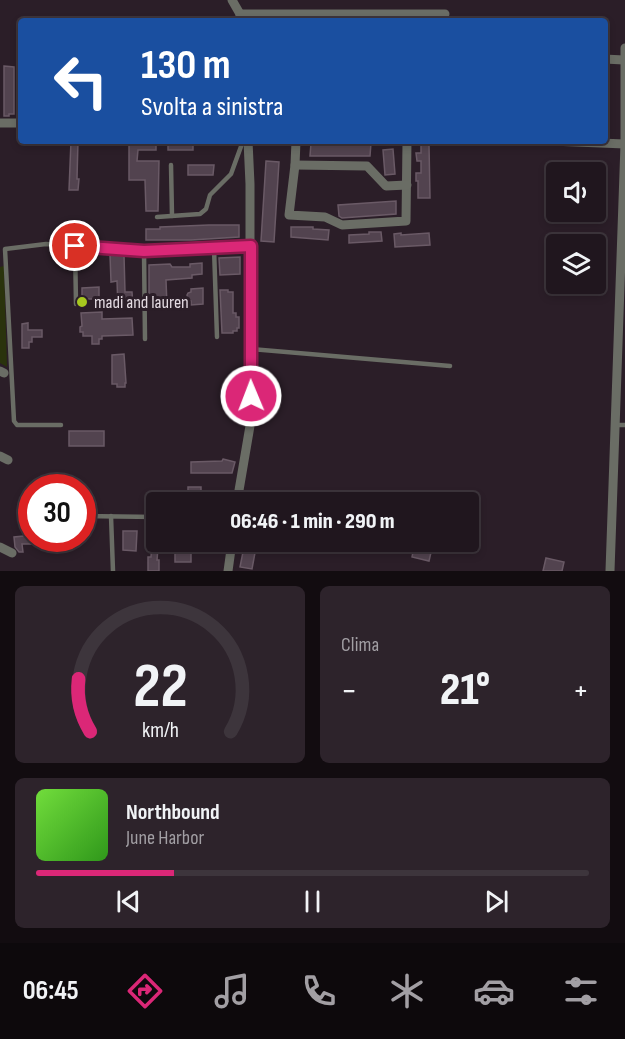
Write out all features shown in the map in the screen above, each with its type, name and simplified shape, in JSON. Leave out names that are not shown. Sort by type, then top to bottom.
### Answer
[{"type":"street","points":[[232,0],[240,18],[445,14]]},
{"type":"street","points":[[610,571],[620,425],[625,48]]},
{"type":"street","points":[[608,59],[624,60]]},
{"type":"street","points":[[0,123],[18,123]]},
{"type":"street","points":[[608,143],[625,144]]},
{"type":"street","points":[[239,492],[251,420],[250,184],[246,144]]},
{"type":"street","points":[[296,144],[289,215],[325,217],[342,225],[406,221],[406,144]]},
{"type":"street","points":[[295,165],[367,166],[386,186],[406,185]]},
{"type":"street","points":[[0,547],[12,552]]},
{"type":"street","points":[[228,571],[231,552]]},
{"type":"lane","points":[[157,217],[200,214],[206,209],[210,195],[231,174],[245,144]]},
{"type":"lane","points":[[171,165],[172,216]]},
{"type":"lane","points":[[61,425],[17,426],[14,421],[5,249],[46,244],[144,251],[251,246]]},
{"type":"lane","points":[[75,246],[76,304]]},
{"type":"lane","points":[[214,248],[217,337]]},
{"type":"lane","points":[[144,251],[145,339]]},
{"type":"lane","points":[[250,349],[450,366]]},
{"type":"lane","points":[[96,516],[146,517]]},
{"type":"lane","points":[[111,516],[113,571]]},
{"type":"green space","points":[[4,266],[7,367],[0,363],[0,267]]},
{"type":"building","points":[[4,66],[14,67],[14,114],[9,114],[9,116],[4,116]]},
{"type":"building","points":[[71,144],[78,144],[78,190],[69,190]]},
{"type":"building","points":[[129,144],[156,144],[156,150],[138,150],[137,161],[159,161],[158,211],[146,211],[145,180],[129,180]]},
{"type":"building","points":[[168,144],[193,144],[193,150],[168,150]]},
{"type":"building","points":[[311,144],[371,144],[370,156],[310,156]]},
{"type":"building","points":[[421,145],[429,145],[430,198],[418,198],[416,173],[421,173],[421,161],[417,161],[416,153],[421,153]]},
{"type":"building","points":[[393,149],[395,174],[385,175],[383,150]]},
{"type":"building","points":[[266,161],[279,162],[274,242],[261,241]]},
{"type":"building","points":[[188,165],[214,165],[213,175],[188,175]]},
{"type":"building","points":[[396,201],[396,214],[342,218],[339,216],[338,205]]},
{"type":"building","points":[[239,225],[239,237],[146,240],[146,229]]},
{"type":"building","points":[[291,227],[329,230],[328,240],[291,237]]},
{"type":"building","points":[[369,232],[381,232],[382,241],[349,243],[349,235],[369,234]]},
{"type":"building","points":[[401,233],[401,235],[429,233],[430,245],[395,247],[394,234]]},
{"type":"building","points":[[110,255],[124,255],[125,292],[132,292],[133,306],[118,307],[117,281],[111,282]]},
{"type":"building","points":[[240,257],[240,274],[220,275],[219,258]]},
{"type":"building","points":[[202,263],[202,274],[192,275],[192,278],[166,280],[167,306],[149,307],[149,265],[170,264],[172,267],[190,267],[190,264]]},
{"type":"building","points":[[99,287],[99,299],[82,299],[82,288]]},
{"type":"building","points":[[203,288],[203,304],[191,305],[188,293],[191,289]]},
{"type":"building","points":[[220,290],[233,292],[233,313],[239,317],[239,328],[233,333],[222,333]]},
{"type":"building","points":[[102,312],[102,319],[132,318],[133,335],[102,336],[99,344],[92,344],[92,336],[83,336],[83,332],[80,332],[81,313]]},
{"type":"building","points":[[28,323],[28,330],[42,330],[42,337],[32,337],[29,348],[22,348],[22,324]]},
{"type":"building","points":[[124,354],[126,383],[125,387],[117,387],[117,384],[112,384],[112,355]]},
{"type":"building","points":[[69,431],[104,431],[104,446],[69,446]]},
{"type":"building","points":[[223,459],[235,462],[232,473],[191,473],[191,462],[222,461]]},
{"type":"building","points":[[188,487],[201,487],[201,492],[188,492]]},
{"type":"building","points":[[123,531],[137,531],[136,551],[123,550]]},
{"type":"building","points":[[14,537],[18,537],[18,551],[15,547]]},
{"type":"building","points":[[151,552],[158,552],[159,571],[148,571],[148,557],[151,557]]},
{"type":"building","points":[[175,552],[191,552],[191,562],[175,562]]},
{"type":"building","points":[[243,552],[255,552],[252,569],[240,567]]},
{"type":"building","points":[[413,552],[431,552],[429,561],[412,557]]},
{"type":"building","points":[[546,558],[564,562],[562,571],[543,571]]},
{"type":"place","name":"madi and lauren","points":[[82,302]]},
{"type":"route","points":[[75,246],[144,251],[251,246],[251,396]]}]
